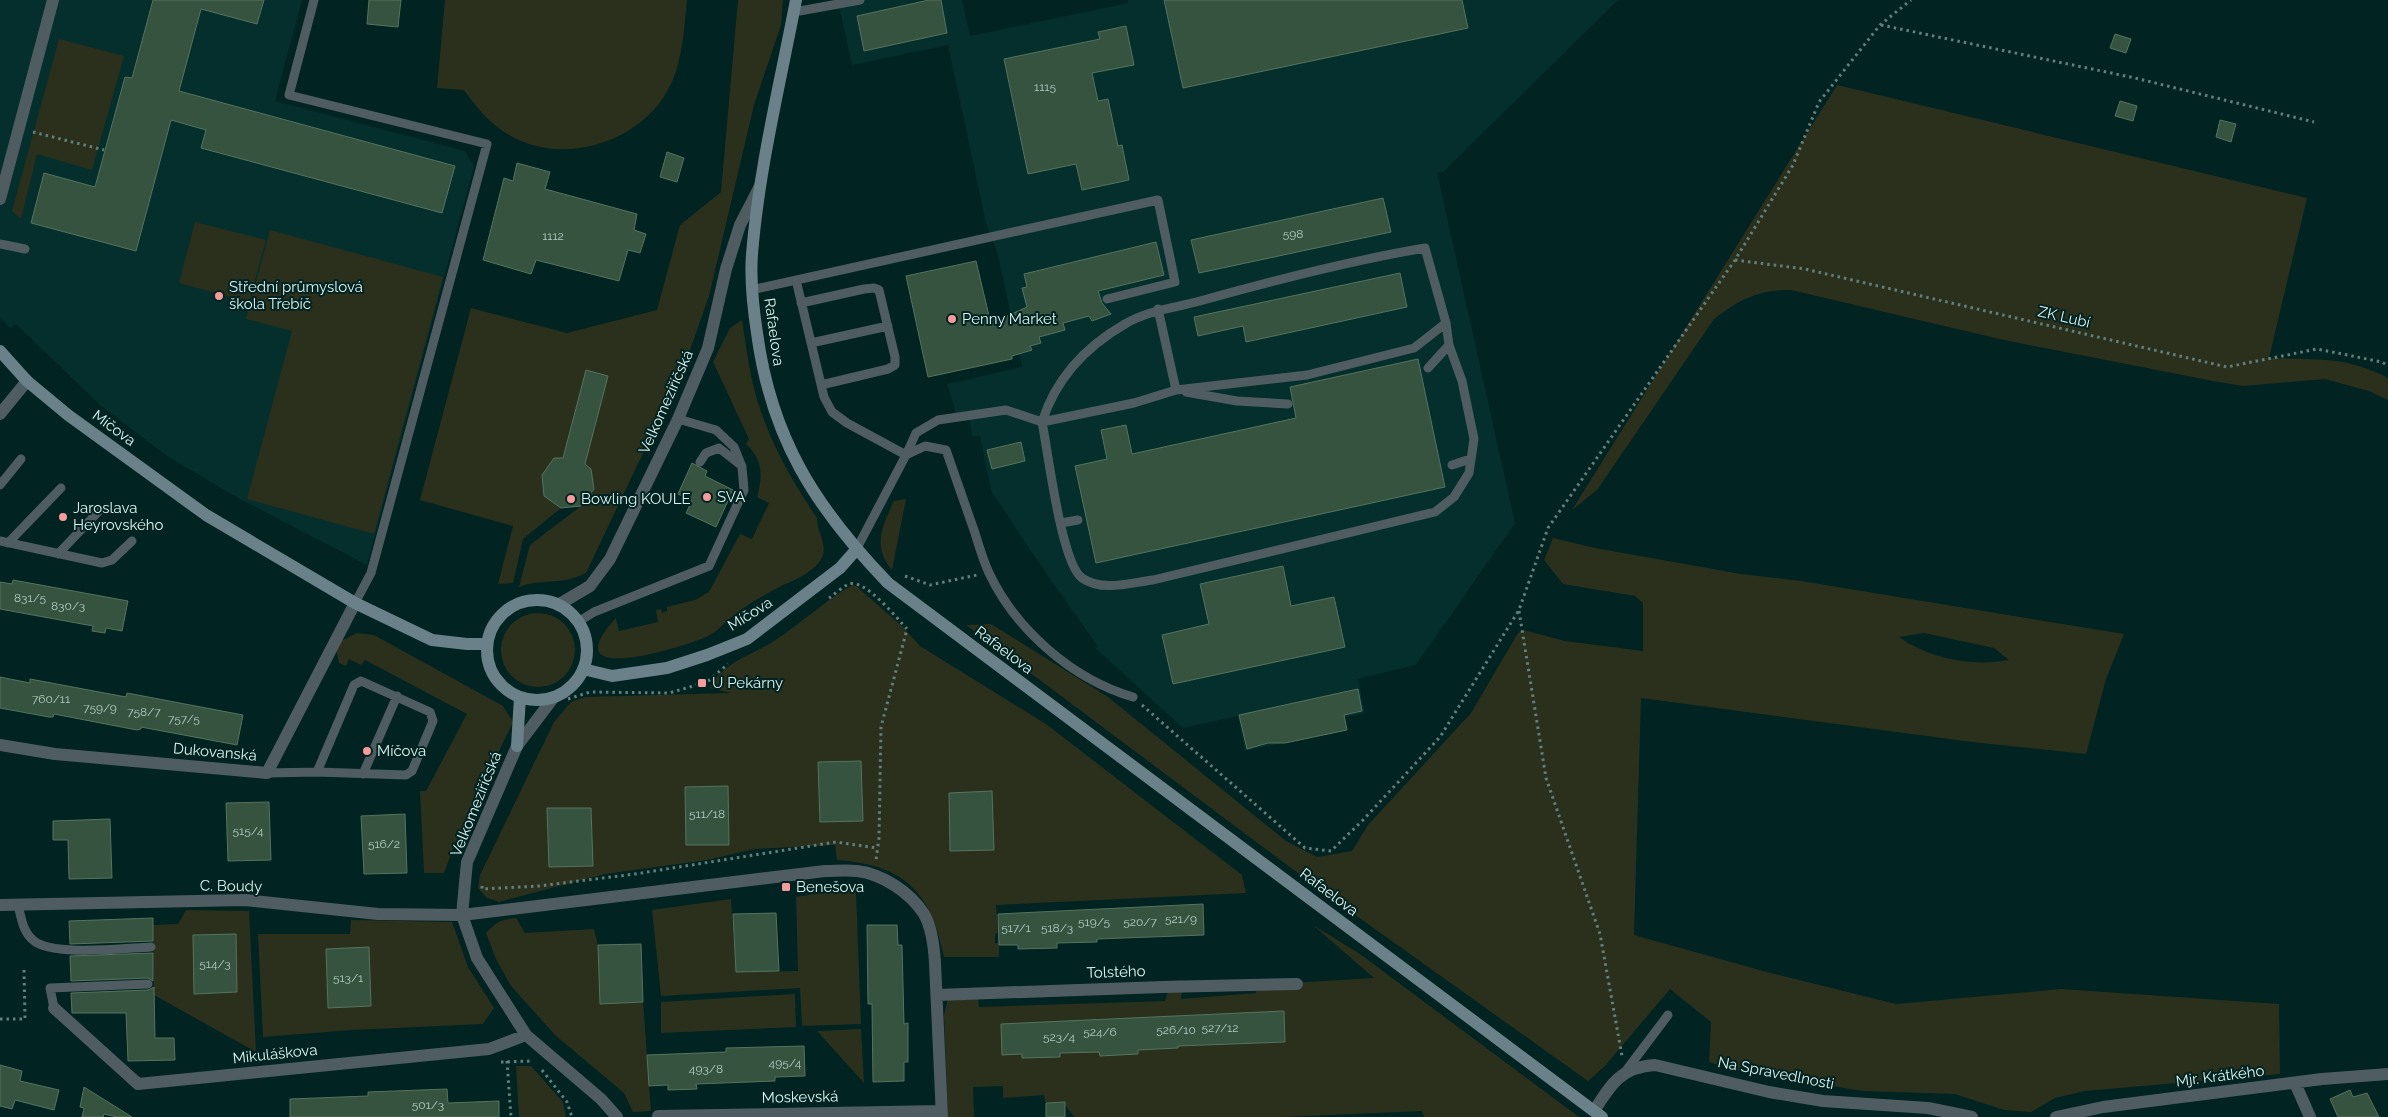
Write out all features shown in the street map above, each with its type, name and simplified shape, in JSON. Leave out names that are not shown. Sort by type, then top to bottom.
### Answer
[{"type":"main road","name":"Rafaelova","points":[[795,6],[760,186],[752,255],[751,290],[760,359],[773,410],[801,473],[829,516],[856,550],[888,583],[1598,1114]]},
{"type":"main road","name":"Míčova","points":[[0,351],[27,381],[68,415],[206,515],[355,603],[432,640],[487,644]]},
{"type":"main road","name":"Míčova","points":[[583,669],[612,676],[667,668],[707,655],[746,639],[794,605],[840,568],[856,550]]},
{"type":"main road","points":[[559,699],[537,700],[520,697],[505,689],[494,676],[488,661],[487,644],[491,629],[500,616],[512,606],[527,601],[543,600],[558,605],[569,612],[578,622],[585,637],[586,654],[583,669]]},
{"type":"main road","name":"Velkomeziříčská","points":[[559,699],[573,684],[583,669]]},
{"type":"main road","points":[[517,746],[520,697]]},
{"type":"street","points":[[0,199],[52,0]]},
{"type":"street","name":"Velkomeziříčská","points":[[558,605],[590,586],[610,559],[678,419],[708,348],[726,269],[740,225],[760,186]]},
{"type":"street","points":[[0,414],[27,381]]},
{"type":"street","name":"Dukovanská","points":[[0,746],[55,754],[267,773],[355,603]]},
{"type":"street","name":"Velkomeziříčská","points":[[559,699],[517,746],[467,862],[462,915],[477,958],[526,1035],[601,1099],[617,1117]]},
{"type":"street","points":[[462,915],[825,872],[857,872],[874,876],[901,890],[911,898],[924,914],[933,940],[941,1114]]},
{"type":"street","name":"C. Boudy","points":[[0,905],[245,900],[378,914],[462,915]]},
{"type":"street","name":"Tolstého","points":[[937,996],[1297,984]]},
{"type":"street","name":"Mikuláškova","points":[[54,1008],[138,1084],[489,1048],[526,1035]]},
{"type":"street","name":"Na Spravedlnosti","points":[[1625,1072],[1647,1065],[1662,1065],[1769,1092],[1814,1099],[1928,1108],[1972,1117]]},
{"type":"street","points":[[1598,1114],[1612,1084],[1625,1072]]},
{"type":"street","name":"Mjr. Krátkého","points":[[2056,1117],[2103,1107],[2294,1083],[2388,1074]]},
{"type":"street","points":[[2294,1083],[2310,1117]]},
{"type":"street","name":"Moskevská","points":[[658,1116],[941,1114]]},
{"type":"lane","points":[[314,0],[289,95],[487,144],[372,573],[355,603]]},
{"type":"lane","points":[[795,6],[860,0]]},
{"type":"lane","points":[[751,290],[1158,200],[1175,282],[1107,299]]},
{"type":"lane","points":[[0,244],[25,249]]},
{"type":"lane","points":[[1425,248],[1446,323],[1449,345],[1462,381],[1474,439],[1469,472],[1454,497],[1435,512],[1153,580],[1105,587],[1081,577],[1067,552],[1042,422],[1049,400],[1061,379],[1083,353],[1125,323],[1158,309],[1183,306],[1204,300],[1272,280],[1345,263],[1425,248]]},
{"type":"lane","points":[[796,280],[824,397],[832,412],[847,423],[906,455]]},
{"type":"lane","points":[[802,303],[874,288],[879,290],[888,326],[895,365],[888,369],[821,385]]},
{"type":"lane","points":[[1204,300],[1207,309]]},
{"type":"lane","points":[[1158,309],[1176,390]]},
{"type":"lane","points":[[856,550],[916,433],[938,420],[1006,410],[1042,422],[1134,403],[1176,390],[1317,372],[1414,348],[1446,323]]},
{"type":"lane","points":[[811,343],[888,326]]},
{"type":"lane","points":[[1428,368],[1449,345]]},
{"type":"lane","points":[[1176,390],[1237,401],[1288,404]]},
{"type":"lane","points":[[578,622],[594,612],[710,566],[744,490],[742,467],[734,447],[716,430],[678,419]]},
{"type":"lane","points":[[906,455],[925,446],[946,450],[989,573],[1011,608],[1037,638],[1078,672],[1113,691],[1133,697]]},
{"type":"lane","points":[[700,462],[706,453],[719,448],[742,467]]},
{"type":"lane","points":[[0,485],[21,459]]},
{"type":"lane","points":[[1452,465],[1470,459]]},
{"type":"lane","points":[[4,542],[61,488]]},
{"type":"lane","points":[[58,554],[98,512]]},
{"type":"lane","points":[[1061,524],[1078,520]]},
{"type":"lane","points":[[4,542],[58,554],[108,562],[132,541]]},
{"type":"lane","points":[[267,773],[317,772],[406,775],[412,772],[434,721],[430,712],[361,681],[354,685],[317,772]]},
{"type":"lane","points":[[363,774],[397,696]]},
{"type":"lane","points":[[18,905],[24,927],[34,941],[60,951],[151,947]]},
{"type":"lane","points":[[54,1008],[50,988],[148,984]]},
{"type":"lane","points":[[1625,1072],[1668,1015]]},
{"type":"path","points":[[1133,697],[1305,848],[1331,851],[1364,820],[1440,737],[1519,610],[1548,528],[1735,260],[1793,165],[1819,102],[1880,25],[1911,0]]},
{"type":"path","points":[[1880,25],[2135,78],[2314,122]]},
{"type":"path","points":[[33,132],[104,150]]},
{"type":"path","name":"ZK Lubí","points":[[1735,260],[1806,269],[2227,366],[2317,350],[2382,362],[2388,366]]},
{"type":"path","points":[[877,596],[895,573],[930,585],[989,573]]},
{"type":"path","points":[[822,603],[850,583],[856,583],[877,596],[907,629],[881,726],[877,848],[874,876]]},
{"type":"path","points":[[1519,610],[1546,778],[1600,934],[1625,1072]]},
{"type":"path","points":[[559,699],[590,692],[669,693],[707,682],[731,661]]},
{"type":"path","points":[[482,879],[482,889],[539,886],[635,874],[836,842],[877,848]]},
{"type":"path","points":[[0,1019],[25,1020],[24,968]]},
{"type":"path","points":[[498,1062],[534,1060]]},
{"type":"path","points":[[507,1061],[511,1117]]},
{"type":"path","points":[[540,1067],[567,1102],[572,1117]]},
{"type":"shaded area","name":"Střední průmyslová škola Třebíč","points":[[0,0],[302,0],[275,101],[465,151],[474,166],[367,565],[238,498],[167,456],[101,406],[16,324],[10,329],[0,316]]},
{"type":"shaded area","points":[[445,0],[687,0],[679,62],[672,82],[660,103],[643,120],[624,133],[602,143],[578,148],[554,149],[531,145],[502,131],[484,115],[464,90],[437,88]]},
{"type":"shaded area","points":[[738,0],[783,0],[781,25],[754,105],[709,296],[684,367],[586,573],[560,581],[528,584],[519,587],[530,545],[581,506],[594,489],[591,469],[585,464],[608,376],[586,370],[563,458],[554,459],[542,475],[544,496],[561,508],[523,539],[513,583],[498,584],[513,526],[420,500],[471,308],[567,333],[657,310],[680,225],[721,192]]},
{"type":"shaded area","points":[[838,0],[962,0],[970,36],[1128,3],[1128,0],[1618,0],[1443,172],[1437,172],[1515,523],[1416,665],[1358,679],[1365,713],[1286,730],[1286,742],[1245,751],[1238,716],[1183,728],[1093,646],[1098,647],[1030,550],[991,490],[980,436],[972,436],[969,413],[956,413],[947,384],[1022,367],[998,255],[986,223],[948,45],[852,65]]},
{"type":"shaded area","points":[[59,39],[124,56],[92,170],[37,154],[21,219],[12,211]]},
{"type":"shaded area","points":[[1837,85],[2307,198],[2269,358],[2316,359],[2344,363],[2373,371],[2388,378],[2388,400],[2369,391],[2325,379],[2243,386],[2213,381],[2004,340],[1791,290],[1769,291],[1741,301],[1714,319],[1597,490],[1572,510]]},
{"type":"shaded area","points":[[195,222],[266,240],[249,302],[179,283]]},
{"type":"shaded area","points":[[270,230],[443,277],[374,534],[247,499],[292,331],[246,319]]},
{"type":"shaded area","points":[[742,320],[752,380],[763,417],[787,470],[817,518],[824,550],[823,556],[815,567],[750,604],[706,637],[672,649],[649,654],[627,658],[609,658],[599,652],[600,639],[616,618],[619,631],[658,622],[656,610],[661,609],[662,613],[667,611],[667,607],[695,600],[709,592],[740,534],[752,539],[769,503],[757,497],[761,475],[759,462],[746,444],[749,439],[713,362],[730,328]]},
{"type":"shaded area","points":[[906,499],[892,570],[882,553],[881,536],[894,501]]},
{"type":"shaded area","points":[[1553,538],[1595,548],[1741,574],[1801,581],[2124,634],[2106,679],[2086,754],[1972,742],[1641,698],[1634,935],[1763,971],[1896,1004],[2061,989],[2279,1004],[2280,1074],[2085,1091],[2055,1098],[2031,1112],[2004,1110],[1955,1094],[1862,1091],[1731,1069],[1709,1062],[1711,1022],[1670,989],[1605,1066],[1588,1081],[1330,897],[966,625],[991,624],[1108,697],[1286,841],[1317,857],[1352,851],[1368,825],[1471,713],[1518,633],[1523,630],[1565,641],[1643,651],[1643,603],[1635,596],[1563,584],[1544,560]],"holes":[[[1924,633],[1994,648],[2009,660],[1966,662],[1924,651],[1899,637]]]},
{"type":"shaded area","points":[[852,585],[856,586],[903,627],[920,646],[1046,724],[1242,875],[1246,893],[996,905],[998,933],[995,934],[995,943],[999,943],[999,957],[944,957],[931,915],[922,899],[911,886],[881,868],[837,860],[835,845],[754,849],[707,860],[605,874],[499,902],[487,898],[478,888],[480,875],[554,722],[571,702],[585,697],[731,693],[710,688],[723,671],[740,659],[777,639]]},
{"type":"shaded area","points":[[538,613],[552,616],[564,624],[572,636],[575,650],[572,664],[564,676],[552,684],[538,687],[524,684],[512,676],[504,664],[501,650],[504,636],[512,624],[524,616]]},
{"type":"shaded area","points":[[357,633],[374,635],[503,706],[513,722],[455,843],[444,873],[424,873],[420,791],[426,791],[467,714],[365,660],[361,665],[349,659],[346,666],[339,663],[336,648],[341,641]]},
{"type":"shaded area","points":[[833,891],[856,892],[861,1024],[802,1026],[800,988],[661,996],[652,910],[731,899],[736,972],[798,971],[796,897]]},
{"type":"shaded area","points":[[186,910],[249,911],[256,1052],[154,995],[153,925],[178,924]]},
{"type":"shaded area","points":[[516,918],[525,933],[594,929],[598,945],[600,1004],[643,1002],[651,1111],[633,1112],[624,1093],[555,1035],[511,986],[496,959],[486,933],[499,922]]},
{"type":"shaded area","points":[[351,920],[452,922],[468,967],[494,1008],[483,1024],[352,1030],[263,1037],[258,934],[350,934]]},
{"type":"shaded area","points":[[1313,925],[1360,954],[1579,1117],[1424,1117],[1422,1111],[1283,1117],[1074,1117],[1063,1102],[1045,1102],[1044,1095],[1003,1098],[1003,1086],[973,1087],[974,1117],[948,1117],[944,1015],[948,999],[977,987],[979,1007],[1165,1001],[1172,981],[1183,980],[1181,999],[1256,993],[1256,985],[1374,978]]},
{"type":"shaded area","points":[[795,994],[796,1027],[661,1033],[661,1002]]},
{"type":"shaded area","points":[[861,1029],[864,1083],[817,1031]]},
{"type":"shaded area","points":[[516,1066],[531,1066],[563,1102],[566,1117],[519,1117]]},
{"type":"building","points":[[153,0],[264,0],[257,24],[201,9],[179,91],[455,166],[442,213],[201,148],[206,130],[171,120],[136,251],[31,223],[44,173],[95,187],[125,77],[132,78]]},
{"type":"building","points":[[369,0],[401,0],[398,27],[367,24]]},
{"type":"building","points":[[929,0],[941,0],[947,33],[864,51],[857,16]]},
{"type":"building","points":[[1164,0],[1462,0],[1468,28],[1183,88]]},
{"type":"building","points":[[1126,26],[1134,65],[1092,73],[1098,101],[1108,99],[1118,146],[1122,145],[1129,180],[1082,190],[1076,164],[1028,174],[1004,59],[1100,39],[1098,32]]},
{"type":"building","points":[[2115,34],[2131,39],[2126,53],[2110,48]]},
{"type":"building","points":[[2120,101],[2137,106],[2133,121],[2115,116]]},
{"type":"building","points":[[2220,120],[2236,124],[2231,142],[2216,137]]},
{"type":"building","points":[[667,152],[684,158],[677,182],[660,177]]},
{"type":"building","points":[[517,163],[550,172],[545,189],[637,214],[634,230],[646,234],[640,253],[628,250],[619,281],[536,260],[531,274],[483,260],[504,178],[513,181]]},
{"type":"building","points":[[1383,198],[1391,232],[1199,273],[1191,240]]},
{"type":"building","points":[[1156,242],[1164,275],[1098,291],[1102,303],[1111,314],[1092,321],[1089,316],[1063,323],[1065,330],[1039,337],[1041,343],[1030,346],[1032,350],[1012,356],[1012,359],[928,377],[906,276],[976,261],[990,320],[1005,317],[1027,307],[1022,288],[1027,287],[1024,274]]},
{"type":"building","points":[[1400,273],[1407,307],[1246,342],[1243,326],[1198,336],[1194,317]]},
{"type":"building","points":[[1418,359],[1445,487],[1096,563],[1075,466],[1107,459],[1101,430],[1126,425],[1132,454],[1296,418],[1290,387]]},
{"type":"building","points":[[586,370],[608,376],[585,464],[591,469],[594,489],[581,506],[561,508],[544,496],[542,475],[554,458],[563,458]]},
{"type":"building","points":[[1021,442],[1025,461],[992,469],[987,450]]},
{"type":"building","name":"SVA","points":[[692,463],[707,471],[705,476],[733,490],[716,527],[686,513],[692,501],[678,494]]},
{"type":"building","points":[[1283,566],[1291,606],[1334,597],[1345,647],[1173,684],[1162,635],[1209,624],[1200,584]]},
{"type":"building","points":[[13,580],[128,601],[122,631],[106,628],[105,633],[92,631],[93,626],[0,609],[0,582],[12,584]]},
{"type":"building","points":[[0,677],[30,683],[30,679],[126,697],[127,693],[243,715],[237,745],[141,727],[141,729],[137,730],[54,714],[53,717],[49,717],[0,708]]},
{"type":"building","points":[[1358,689],[1362,711],[1344,715],[1347,730],[1285,743],[1268,743],[1247,749],[1239,715]]},
{"type":"building","points":[[861,761],[863,821],[820,822],[818,762]]},
{"type":"building","points":[[728,786],[729,845],[686,845],[685,787]]},
{"type":"building","points":[[992,791],[994,850],[950,851],[949,793]]},
{"type":"building","points":[[269,802],[271,860],[228,861],[226,803]]},
{"type":"building","points":[[547,808],[591,808],[593,866],[549,867]]},
{"type":"building","points":[[405,814],[407,873],[364,874],[361,816]]},
{"type":"building","points":[[110,819],[112,878],[69,879],[68,840],[53,840],[53,821]]},
{"type":"building","points":[[1203,904],[1204,935],[1097,939],[1097,942],[1057,943],[1057,948],[1018,949],[1018,945],[999,945],[998,914]]},
{"type":"building","points":[[776,913],[779,971],[736,972],[733,914]]},
{"type":"building","points":[[153,918],[153,941],[70,944],[69,921]]},
{"type":"building","points":[[867,925],[897,925],[898,945],[902,945],[904,1024],[908,1023],[908,1062],[904,1062],[904,1081],[873,1082],[872,1004],[868,1004]]},
{"type":"building","points":[[236,934],[237,992],[194,994],[193,935]]},
{"type":"building","points":[[641,944],[643,1002],[600,1004],[598,945]]},
{"type":"building","points":[[369,947],[371,1006],[328,1008],[326,949]]},
{"type":"building","points":[[153,953],[153,981],[148,978],[71,981],[70,956]]},
{"type":"building","points":[[154,987],[155,1038],[174,1038],[175,1060],[128,1061],[126,1013],[72,1013],[71,993],[148,990]]},
{"type":"building","points":[[1284,1011],[1285,1042],[1178,1046],[1178,1048],[1138,1050],[1138,1054],[1100,1056],[1099,1052],[1060,1053],[1060,1057],[1022,1058],[1022,1054],[1002,1055],[1001,1024]]},
{"type":"building","points":[[804,1046],[805,1076],[775,1077],[775,1081],[696,1084],[697,1089],[668,1090],[668,1085],[649,1086],[647,1055],[726,1052],[726,1048]]},
{"type":"building","points":[[0,1065],[22,1071],[20,1081],[59,1090],[54,1110],[15,1100],[12,1109],[0,1106]]},
{"type":"building","points":[[84,1087],[132,1117],[117,1117],[104,1114],[103,1117],[82,1117],[84,1108],[80,1107]]},
{"type":"building","points":[[447,1089],[448,1103],[499,1101],[499,1117],[290,1117],[290,1099],[368,1096],[368,1092]]},
{"type":"building","points":[[2350,1090],[2353,1097],[2367,1093],[2379,1117],[2338,1117],[2330,1099]]},
{"type":"building","points":[[1065,1102],[1065,1117],[1046,1117],[1046,1103]]},
{"type":"place","name":"Střední průmyslová škola Třebíč","points":[[219,296]]},
{"type":"place","name":"Penny Market","points":[[952,319]]},
{"type":"place","name":"SVA","points":[[707,497]]},
{"type":"place","name":"Bowling KOULE","points":[[571,499]]},
{"type":"place","name":"Jaroslava Heyrovského","points":[[63,517]]},
{"type":"place","name":"U Pekárny","points":[[702,683]]},
{"type":"place","name":"Míčova","points":[[367,751]]},
{"type":"place","name":"Benešova","points":[[786,887]]}]
